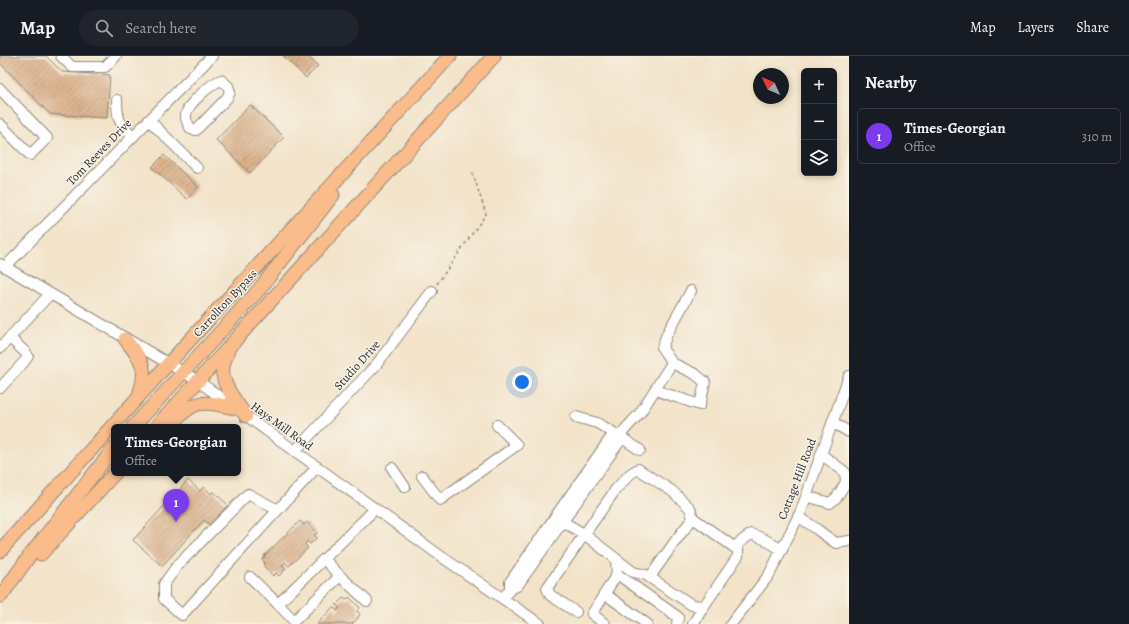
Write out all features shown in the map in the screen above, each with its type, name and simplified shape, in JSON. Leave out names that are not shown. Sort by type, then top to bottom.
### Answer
[{"type":"main road","name":"Carrollton Bypass","points":[[115,424],[450,56]]},
{"type":"main road","points":[[159,424],[494,56]]},
{"type":"main road","points":[[136,424],[184,373],[258,290],[326,206],[369,145]]},
{"type":"main road","points":[[125,339],[140,359],[144,368],[144,376],[139,397]]},
{"type":"main road","points":[[230,346],[223,365],[223,374],[225,383],[240,412]]},
{"type":"main road","points":[[172,424],[181,414],[192,406],[199,404],[213,404],[240,412]]},
{"type":"main road","name":"Carrollton Bypass","points":[[0,551],[111,428]]},
{"type":"main road","points":[[1,597],[37,546],[111,452]]},
{"type":"main road","points":[[1,597],[112,476]]},
{"type":"main road","points":[[98,492],[117,476]]},
{"type":"street","points":[[61,56],[72,67],[105,67],[116,56]]},
{"type":"street","name":"Tom Reeves Drive","points":[[3,266],[212,56]]},
{"type":"street","points":[[221,80],[228,86],[230,92],[227,98],[196,130],[191,129],[186,115],[198,97],[213,84],[221,80]]},
{"type":"street","points":[[185,84],[198,97]]},
{"type":"street","points":[[0,89],[47,138],[30,155],[0,124]]},
{"type":"street","points":[[117,100],[118,117],[120,123],[133,136]]},
{"type":"street","points":[[149,120],[197,168]]},
{"type":"street","name":"Hays Mill Road","points":[[3,266],[198,381],[375,509],[540,624]]},
{"type":"street","name":"Studio Drive","points":[[295,451],[376,365],[432,291]]},
{"type":"street","points":[[655,390],[700,404],[705,382],[695,374],[672,363],[662,348],[667,334],[691,291]]},
{"type":"street","points":[[0,348],[50,294]]},
{"type":"street","points":[[0,388],[28,356],[10,338]]},
{"type":"street","points":[[503,598],[510,588],[517,586],[559,519],[618,435],[640,413],[672,363]]},
{"type":"street","name":"Cottage Hill Road","points":[[731,624],[769,575],[798,517],[849,376]]},
{"type":"street","points":[[576,417],[598,423],[640,450]]},
{"type":"street","points":[[832,422],[849,432]]},
{"type":"street","points":[[422,476],[440,500],[517,445],[497,425]]},
{"type":"street","points":[[806,496],[830,503],[837,497],[846,482],[845,472],[821,454]]},
{"type":"street","points":[[278,510],[248,494],[177,566],[164,584],[164,599],[182,615],[278,510],[317,467]]},
{"type":"street","points":[[392,468],[405,487]]},
{"type":"street","points":[[576,612],[550,595],[547,588],[616,489],[630,474],[638,469],[672,491],[690,508],[693,518],[738,550],[738,556],[693,624]]},
{"type":"street","points":[[278,604],[375,509]]},
{"type":"street","points":[[798,517],[808,522],[820,533],[836,543],[849,541]]},
{"type":"street","points":[[650,577],[693,518]]},
{"type":"street","points":[[559,519],[584,534],[633,572],[650,577],[692,605],[704,606]]},
{"type":"street","points":[[734,547],[751,534],[764,539],[782,550]]},
{"type":"street","points":[[324,559],[367,601]]},
{"type":"street","points":[[605,624],[592,614],[617,574],[616,559]]},
{"type":"street","points":[[617,574],[678,617],[677,624]]},
{"type":"street","points":[[250,577],[294,621],[340,576]]},
{"type":"street","points":[[605,594],[647,624]]},
{"type":"path","points":[[432,291],[486,214],[472,170]]},
{"type":"building","points":[[0,56],[46,56],[62,72],[110,75],[107,118],[50,114],[0,63]]},
{"type":"building","points":[[283,56],[307,56],[318,66],[306,78]]},
{"type":"building","points":[[250,105],[284,137],[250,173],[216,140]]},
{"type":"building","points":[[164,155],[198,187],[187,199],[152,167]]},
{"type":"building","points":[[188,480],[200,491],[204,487],[211,494],[213,491],[228,505],[210,525],[204,520],[162,566],[133,540]]},
{"type":"building","points":[[300,521],[304,525],[307,522],[317,533],[314,535],[317,538],[310,544],[307,541],[305,544],[308,548],[289,566],[285,562],[282,566],[286,569],[279,576],[276,573],[273,576],[263,565],[265,563],[262,559]]},
{"type":"building","points":[[349,597],[360,608],[357,611],[360,614],[358,618],[352,624],[317,624],[333,607],[337,611],[340,608],[336,605],[343,598],[346,600]]},
{"type":"place","name":"Times-Georgian","points":[[176,522]]}]
